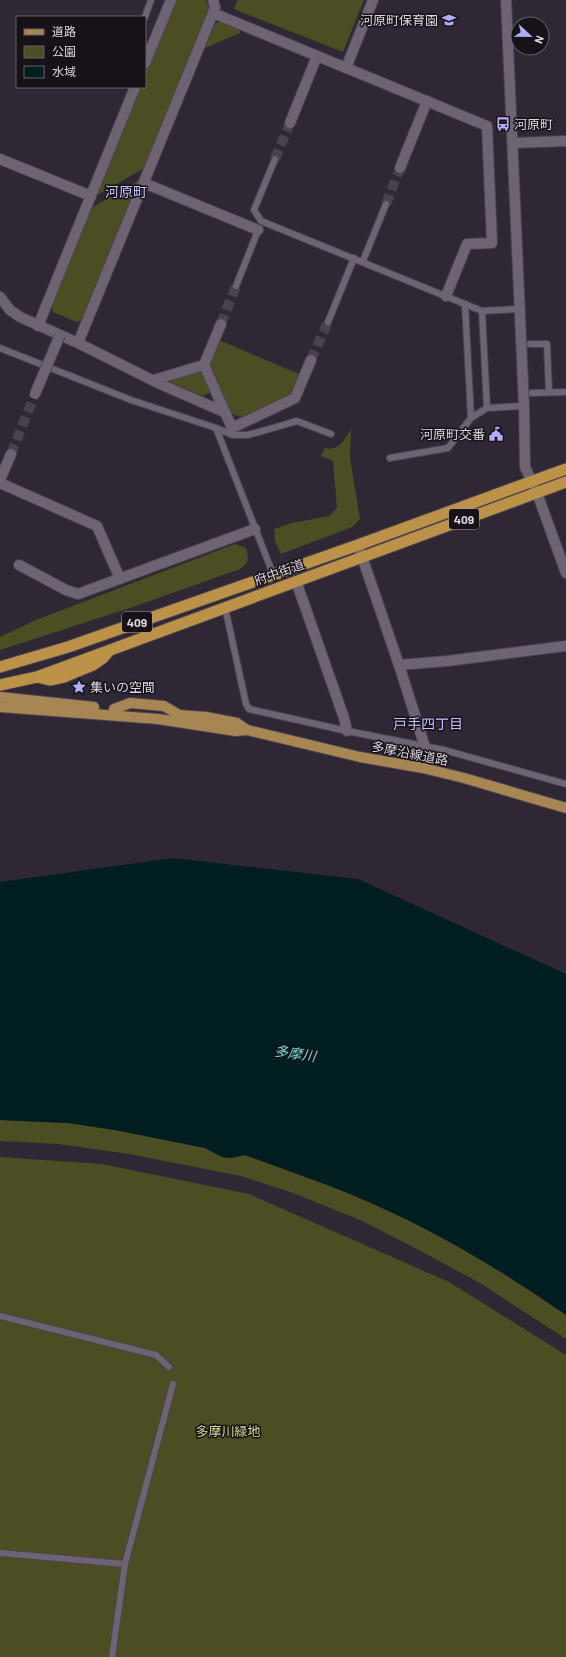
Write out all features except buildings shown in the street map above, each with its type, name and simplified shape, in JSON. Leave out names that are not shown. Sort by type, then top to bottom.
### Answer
[{"type":"highway","name":"府中街道","points":[[0,685],[37,676],[50,680],[64,677],[93,665],[103,658],[110,648],[362,556],[535,488],[566,469]]},
{"type":"highway","name":"府中街道","points":[[0,667],[68,647],[358,545],[535,488],[566,482]]},
{"type":"main road","name":"多摩沿線道路","points":[[0,697],[114,709],[130,703],[164,706],[181,716],[206,717],[237,723],[247,730]]},
{"type":"main road","name":"多摩沿線道路","points":[[0,707],[158,719],[236,731],[247,730],[352,755],[451,774],[566,808]]},
{"type":"street","points":[[146,61],[171,0]]},
{"type":"street","points":[[78,343],[216,7],[213,0]]},
{"type":"street","points":[[346,68],[373,0]]},
{"type":"street","points":[[506,0],[524,406],[525,467],[535,488],[566,573]]},
{"type":"street","points":[[213,13],[487,126],[492,243],[467,244],[446,296]]},
{"type":"street","points":[[290,123],[317,56]]},
{"type":"street","points":[[38,326],[135,88]]},
{"type":"street","points":[[400,168],[427,101]]},
{"type":"street","points":[[513,143],[566,141]]},
{"type":"street","points":[[0,160],[91,196]]},
{"type":"street","points":[[144,183],[260,226]]},
{"type":"street","points":[[0,297],[10,310],[20,318],[78,343],[224,412]]},
{"type":"street","points":[[221,324],[204,365],[232,428],[295,398],[311,360]]},
{"type":"street","points":[[35,394],[60,335]]},
{"type":"street","points":[[154,380],[204,365]]},
{"type":"street","points":[[11,454],[0,482],[97,526],[120,578]]},
{"type":"street","points":[[19,565],[66,590],[78,594],[255,529]]},
{"type":"street","points":[[358,545],[425,747]]},
{"type":"street","points":[[273,574],[278,587]]},
{"type":"street","points":[[296,581],[344,718],[347,731]]},
{"type":"street","points":[[399,665],[447,661],[566,646]]},
{"type":"lane","points":[[144,16],[151,0]]},
{"type":"lane","points":[[236,286],[260,226],[254,210],[275,159]]},
{"type":"lane","points":[[363,262],[386,204]]},
{"type":"lane","points":[[260,226],[354,258],[482,311],[520,309]]},
{"type":"lane","points":[[328,322],[354,258]]},
{"type":"lane","points":[[465,304],[471,418]]},
{"type":"lane","points":[[482,311],[487,408]]},
{"type":"lane","points":[[530,344],[547,344],[550,392]]},
{"type":"lane","points":[[0,348],[131,400],[233,435],[248,435],[297,421],[331,434]]},
{"type":"lane","points":[[532,393],[566,392]]},
{"type":"lane","points":[[390,458],[448,448],[471,418],[487,408],[524,406]]},
{"type":"lane","points":[[216,428],[273,574]]},
{"type":"lane","points":[[225,607],[246,704],[249,709],[347,731],[444,750],[566,784]]},
{"type":"lane","points":[[0,1316],[156,1355],[169,1367]]},
{"type":"lane","points":[[112,1657],[125,1564],[173,1384]]},
{"type":"lane","points":[[0,1553],[125,1564]]},
{"type":"green space","points":[[174,0],[206,0],[210,11],[146,167],[94,197],[139,88],[146,88],[146,69]]},
{"type":"green space","points":[[238,0],[364,0],[343,52],[234,9]]},
{"type":"green space","points":[[220,21],[240,30],[240,33],[205,48],[215,24]]},
{"type":"green space","points":[[141,179],[85,318],[77,322],[53,312],[51,304],[88,210]]},
{"type":"green space","points":[[219,340],[299,374],[290,396],[242,417],[232,414],[209,364]]},
{"type":"green space","points":[[200,368],[211,392],[203,396],[170,382],[173,376]]},
{"type":"green space","points":[[351,429],[350,458],[360,519],[352,527],[281,554],[275,541],[274,529],[292,523],[329,516],[337,508],[333,461],[321,456],[325,448],[334,448],[341,444]]},
{"type":"green space","points":[[235,544],[246,548],[248,556],[247,563],[240,569],[130,608],[0,650],[0,637],[36,620]]},
{"type":"green space","points":[[0,1120],[68,1123],[115,1130],[205,1148],[222,1157],[230,1158],[245,1155],[337,1189],[406,1219],[461,1248],[541,1298],[566,1315],[566,1339],[480,1283],[417,1249],[360,1220],[296,1194],[241,1176],[129,1154],[58,1144],[0,1141]]},
{"type":"green space","name":"多摩川緑地","points":[[0,1157],[102,1164],[249,1194],[449,1282],[566,1355],[566,1657],[0,1657]]},
{"type":"water","name":"多摩川","points":[[173,858],[358,879],[566,974],[566,1315],[488,1264],[406,1219],[350,1194],[245,1155],[230,1158],[222,1157],[205,1148],[115,1130],[68,1123],[0,1120],[0,882]]},
{"type":"tunnel","points":[[275,159],[290,123]]},
{"type":"tunnel","points":[[386,204],[400,168]]},
{"type":"tunnel","points":[[221,324],[236,286]]},
{"type":"tunnel","points":[[311,360],[328,322]]},
{"type":"tunnel","points":[[11,454],[35,394]]},
{"type":"place","name":"河原町保育園","points":[[449,20]]},
{"type":"place","name":"河原町","points":[[503,124]]},
{"type":"place","name":"河原町交番","points":[[496,434]]},
{"type":"place","name":"集いの空間","points":[[79,687]]},
{"type":"district","name":"河原町","points":[[126,191]]},
{"type":"district","name":"戸手四丁目","points":[[428,723]]}]
